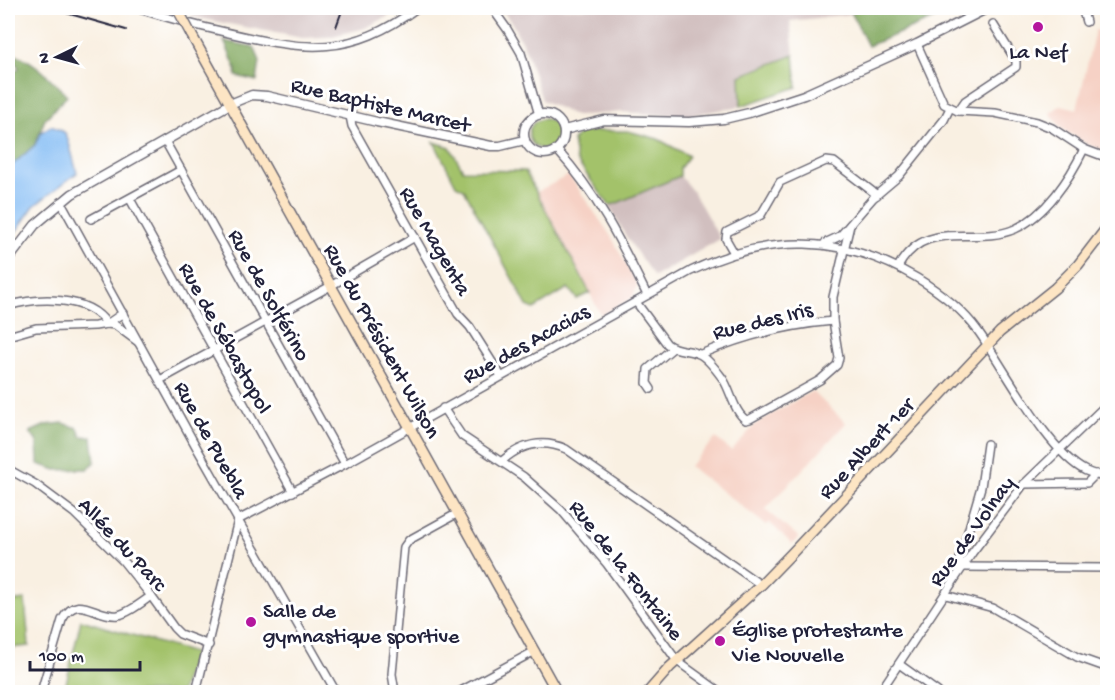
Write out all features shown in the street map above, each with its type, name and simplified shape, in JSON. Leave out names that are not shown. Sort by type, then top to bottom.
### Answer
[{"type":"main road","name":"Rue du Président Wilson","points":[[177,8],[557,693]]},
{"type":"main road","name":"Rue Albert 1er","points":[[648,693],[662,675],[760,585],[987,345],[1078,265],[1107,226]]},
{"type":"street","points":[[136,8],[260,40],[305,47],[336,46],[365,38],[393,24],[417,8]]},
{"type":"street","points":[[492,8],[507,29],[524,62],[539,115]]},
{"type":"street","points":[[564,130],[604,120],[689,122],[724,119],[749,113],[804,95],[917,44],[988,8]]},
{"type":"street","points":[[1082,8],[1086,22]]},
{"type":"street","points":[[958,111],[965,101],[1016,67],[1016,61],[993,24]]},
{"type":"street","points":[[917,44],[944,104],[950,108],[958,111],[995,113],[1037,122],[1052,128],[1084,149],[1107,158]]},
{"type":"street","name":"Rue Baptiste Marcet","points":[[8,260],[35,225],[61,202],[94,180],[230,104],[259,94],[491,146],[525,140]]},
{"type":"street","points":[[822,244],[840,236],[877,195],[899,176],[944,120],[950,108]]},
{"type":"street","points":[[539,115],[555,117],[564,130],[563,141],[556,150],[544,154],[528,146],[525,140],[527,124],[539,115]]},
{"type":"street","name":"Rue Magenta","points":[[350,116],[352,126],[458,314],[471,327],[501,376]]},
{"type":"street","name":"Rue de Solférino","points":[[165,141],[345,464]]},
{"type":"street","points":[[898,267],[915,247],[932,238],[951,235],[993,235],[1013,230],[1029,221],[1042,210],[1069,176],[1084,149]]},
{"type":"street","points":[[556,150],[600,208],[647,295]]},
{"type":"street","points":[[734,253],[726,238],[727,232],[761,215],[780,182],[816,165],[826,161],[834,162],[877,195]]},
{"type":"street","points":[[91,219],[181,170]]},
{"type":"street","name":"Rue de Sébastopol","points":[[130,199],[293,492]]},
{"type":"street","name":"Rue de Puebla","points":[[61,202],[336,693]]},
{"type":"street","points":[[636,302],[662,338],[673,348],[700,354],[722,378],[741,417],[746,420],[750,419],[805,389],[837,365],[833,297],[850,225]]},
{"type":"street","points":[[160,380],[415,237]]},
{"type":"street","name":"Rue des Acacias","points":[[238,520],[345,464],[691,271],[734,253],[775,245],[822,244],[874,257],[898,267],[940,293],[970,321],[1059,449],[1084,470],[1107,479]]},
{"type":"street","points":[[8,306],[44,300],[71,303],[92,309],[141,345]]},
{"type":"street","points":[[8,336],[36,328],[82,328],[111,324],[125,316]]},
{"type":"street","name":"Rue des Iris","points":[[700,354],[768,332],[797,325],[833,321]]},
{"type":"street","points":[[651,389],[647,383],[648,369],[673,348]]},
{"type":"street","name":"Rue de Volnay","points":[[880,693],[963,567],[1024,484],[1107,403]]},
{"type":"street","name":"Rue de la Fontaine","points":[[443,408],[462,436],[502,461],[543,493],[572,522],[607,564],[677,661],[720,693]]},
{"type":"street","points":[[502,461],[519,448],[538,443],[567,448],[760,585]]},
{"type":"street","points":[[987,444],[981,487],[959,562],[963,567],[1107,568]]},
{"type":"street","name":"Allée du Parc","points":[[8,469],[42,489],[74,513],[120,558],[180,634],[209,645]]},
{"type":"street","points":[[1024,484],[1087,483],[1096,474]]},
{"type":"street","points":[[394,693],[392,674],[404,547],[409,540],[458,513]]},
{"type":"street","points":[[196,693],[238,520]]},
{"type":"street","points":[[946,595],[993,608],[1077,657],[1107,668]]},
{"type":"street","points":[[32,692],[36,690],[41,692],[66,612],[79,607],[88,607],[104,614],[120,615],[151,596]]},
{"type":"street","points":[[459,693],[534,651]]},
{"type":"street","points":[[899,664],[938,693]]},
{"type":"shaded area","points":[[188,8],[400,8],[365,28],[329,37],[302,38],[193,17]]},
{"type":"shaded area","points":[[500,8],[851,8],[852,14],[790,21],[794,55],[740,76],[741,106],[685,116],[622,112],[576,116],[542,100],[526,51],[512,23]]},
{"type":"shaded area","points":[[1095,30],[1107,32],[1107,153],[1061,128],[1050,113],[1061,105],[1077,109]]},
{"type":"shaded area","points":[[569,175],[612,238],[637,285],[633,297],[601,315],[537,192]]},
{"type":"shaded area","points":[[680,176],[694,193],[720,239],[654,277],[627,238],[609,205]]},
{"type":"shaded area","points":[[812,391],[846,423],[765,510],[799,537],[792,544],[769,522],[766,525],[689,466],[716,438],[731,451],[757,423]]},
{"type":"green space","points":[[851,8],[960,8],[868,46]]},
{"type":"green space","points":[[224,41],[254,47],[260,61],[257,81],[236,76],[236,69]]},
{"type":"green space","points":[[8,54],[17,55],[33,64],[67,96],[45,119],[35,145],[8,169],[8,77],[19,68],[15,62],[8,60]]},
{"type":"green space","points":[[794,55],[797,87],[741,106],[740,76]]},
{"type":"green space","points":[[544,119],[550,120],[558,128],[558,140],[550,148],[544,149],[538,148],[530,140],[529,134],[530,128],[538,120]]},
{"type":"green space","points":[[628,131],[658,139],[689,156],[680,168],[680,176],[609,205],[576,160],[573,140],[581,132]]},
{"type":"green space","points":[[434,142],[450,147],[463,170],[525,171],[590,293],[577,299],[568,288],[534,309],[527,306],[464,189],[456,185]]},
{"type":"green space","points":[[63,423],[78,428],[81,436],[92,437],[95,462],[88,469],[56,470],[38,464],[37,442],[30,432],[46,425]]},
{"type":"green space","points":[[25,600],[29,646],[11,648],[8,602]]},
{"type":"green space","points":[[81,620],[194,653],[181,692],[64,692]]},
{"type":"water","points":[[51,126],[65,133],[77,173],[34,206],[8,243],[8,169],[35,145],[41,132]]},
{"type":"railway","points":[[49,8],[126,30]]},
{"type":"railway","points":[[336,27],[343,8]]},
{"type":"place","name":"La Nef","points":[[1038,27]]},
{"type":"place","name":"Salle de gymnastique sportive","points":[[251,622]]},
{"type":"place","name":"Église protestante Vie Nouvelle","points":[[720,641]]}]
